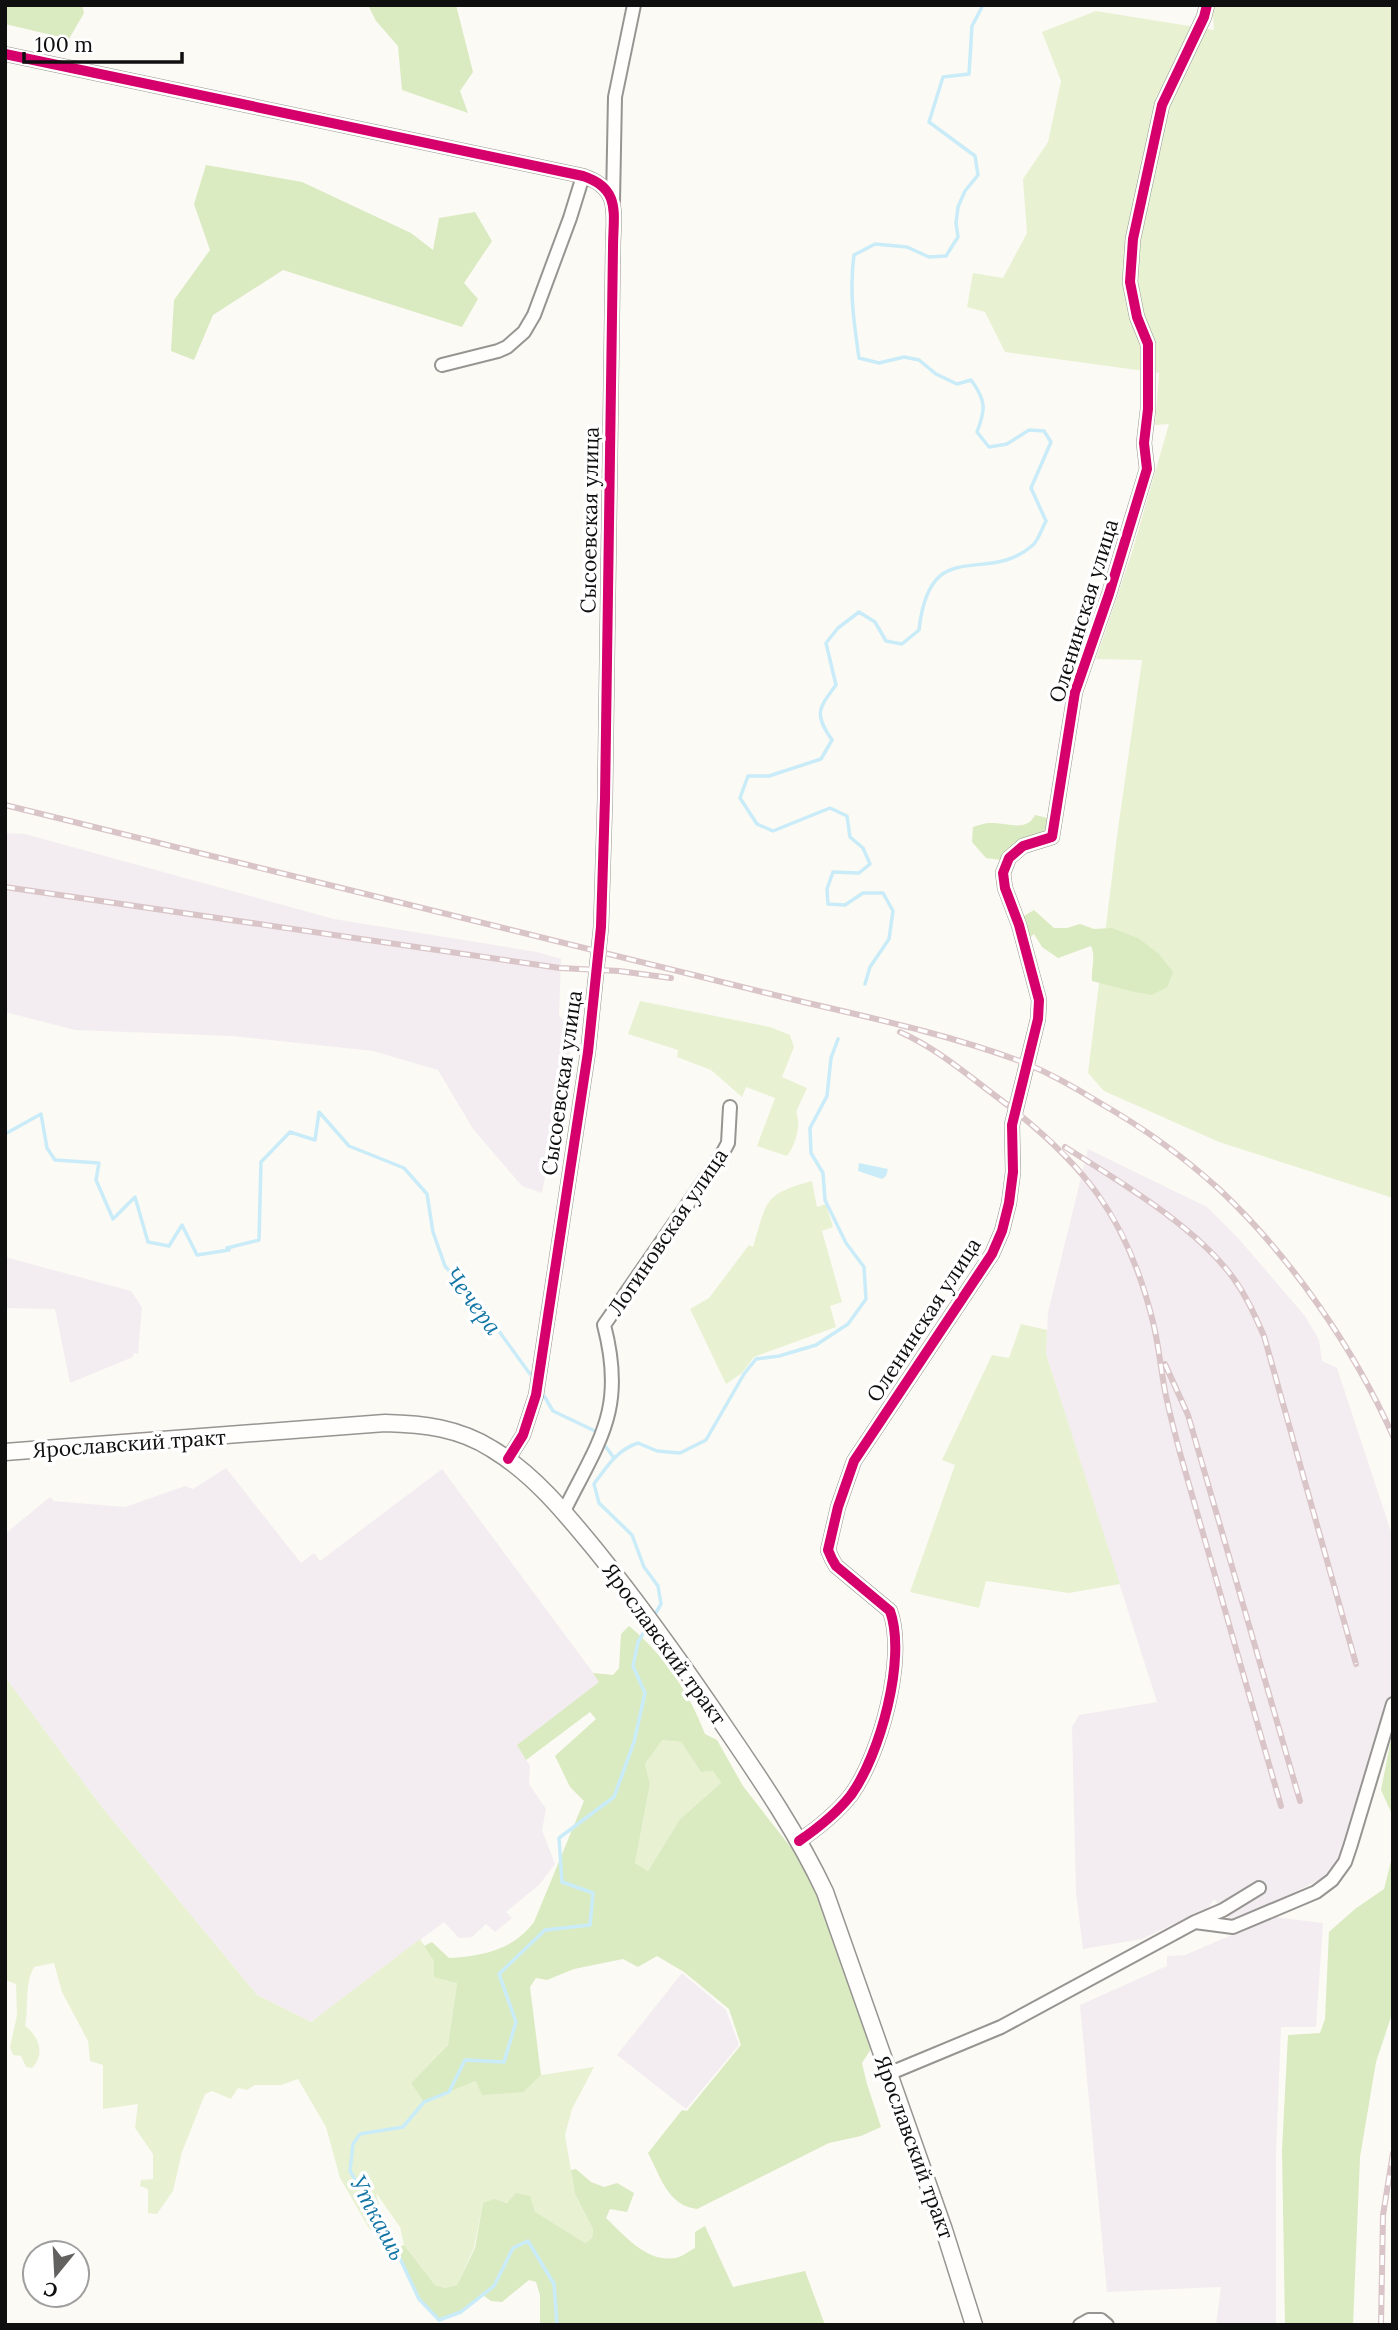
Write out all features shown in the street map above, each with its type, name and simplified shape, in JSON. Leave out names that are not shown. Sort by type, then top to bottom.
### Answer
[{"type":"street","name":"Сысоевская улица","points":[[508,1459],[523,1435],[536,1395],[588,1052],[601,928],[606,799],[615,97],[634,5]]},
{"type":"street","name":"Оленинская улица","points":[[799,1841],[836,1812],[865,1771],[878,1739],[892,1684],[894,1621],[890,1611],[836,1566],[828,1550],[838,1507],[854,1461],[992,1254],[1002,1231],[1009,1203],[1013,1172],[1012,1125],[1038,1019],[1039,1000],[1019,925],[1005,888],[1003,873],[1009,858],[1023,846],[1052,837],[1075,692],[1109,594],[1147,470],[1144,443],[1148,409],[1148,344],[1137,317],[1130,282],[1133,239],[1162,105],[1205,11]]},
{"type":"street","points":[[5,54],[587,178],[604,186],[611,195],[613,205]]},
{"type":"street","points":[[587,178],[602,177],[614,157]]},
{"type":"street","points":[[442,365],[498,351],[524,332],[534,315],[587,178]]},
{"type":"street","name":"Логиновская улица","points":[[564,1511],[607,1425],[612,1404],[612,1355],[604,1325],[721,1156],[728,1143],[730,1108]]},
{"type":"street","name":"Ярославский тракт","points":[[5,1452],[395,1423],[414,1424],[459,1432],[475,1439],[508,1459],[535,1481],[564,1511],[642,1608],[799,1841],[825,1892],[944,2230],[974,2325]]},
{"type":"street","points":[[1195,1922],[1233,1927],[1316,1892],[1332,1880],[1345,1862],[1393,1703]]},
{"type":"street","points":[[888,2074],[1001,2027],[1195,1922],[1223,1910],[1259,1888]]},
{"type":"street","points":[[1080,2325],[1089,2320],[1101,2320],[1107,2325]]},
{"type":"shaded area","points":[[5,833],[25,834],[334,919],[537,952],[561,959],[559,1016],[574,1029],[549,1172],[546,1172],[542,1193],[522,1186],[473,1129],[438,1070],[373,1051],[232,1036],[75,1030],[5,1012]]},
{"type":"shaded area","points":[[1088,1149],[1207,1207],[1238,1238],[1305,1316],[1319,1340],[1322,1361],[1337,1368],[1393,1538],[1393,1689],[1345,1848],[1328,1875],[1242,1920],[1229,1918],[1214,1899],[1209,1907],[1142,1939],[1083,1949],[1076,1893],[1072,1727],[1079,1715],[1157,1702],[1046,1354],[1048,1312]]},
{"type":"shaded area","points":[[5,1257],[131,1291],[142,1307],[138,1354],[134,1353],[133,1357],[70,1383],[55,1309],[5,1308]]},
{"type":"shaded area","points":[[226,1468],[301,1563],[314,1553],[320,1561],[442,1469],[600,1682],[517,1745],[530,1766],[529,1784],[546,1809],[542,1830],[555,1864],[539,1885],[506,1912],[512,1918],[495,1932],[486,1924],[472,1937],[459,1938],[444,1922],[311,2022],[257,1995],[101,1806],[5,1677],[5,1534],[50,1497],[54,1501],[125,1507],[185,1486],[193,1489]]},
{"type":"shaded area","points":[[1274,1917],[1323,1923],[1316,2027],[1281,2027],[1276,2154],[1276,2325],[1216,2325],[1221,2287],[1107,2292],[1080,2005],[1167,1966],[1167,1956],[1185,1955]]},
{"type":"shaded area","points":[[682,1973],[726,2010],[739,2045],[686,2109],[617,2055]]},
{"type":"green space","points":[[5,5],[82,5],[84,13],[69,39],[5,24]]},
{"type":"green space","points":[[368,5],[456,5],[473,72],[460,91],[468,113],[402,90],[398,46],[376,21]]},
{"type":"green space","points":[[1212,5],[1393,5],[1393,1198],[1219,1142],[1104,1091],[1088,1073],[1142,660],[1096,659],[1132,552],[1169,424],[1155,425],[1159,373],[1005,352],[985,312],[967,307],[973,273],[1003,278],[1027,233],[1023,179],[1048,142],[1061,81],[1042,32],[1096,11],[1214,30]]},
{"type":"green space","points":[[206,165],[302,182],[411,233],[433,250],[439,218],[475,212],[492,241],[464,283],[478,299],[462,327],[283,270],[213,315],[194,360],[171,351],[174,300],[210,250],[194,204]]},
{"type":"green space","points":[[1035,815],[1048,818],[1047,831],[1010,850],[1001,860],[986,858],[972,842],[973,827],[991,823],[1027,824]]},
{"type":"green space","points":[[1034,910],[1054,928],[1080,924],[1094,929],[1112,928],[1138,938],[1159,954],[1173,972],[1167,987],[1152,995],[1092,981],[1091,946],[1058,958],[1042,947],[1034,934],[1028,939],[1024,932],[1024,916]]},
{"type":"green space","points":[[640,1001],[770,1027],[790,1035],[794,1047],[782,1077],[807,1088],[796,1112],[797,1135],[787,1156],[757,1146],[775,1098],[746,1087],[742,1097],[711,1070],[677,1057],[678,1050],[628,1034]]},
{"type":"green space","points":[[812,1181],[817,1207],[826,1204],[833,1227],[822,1231],[842,1302],[830,1306],[836,1327],[754,1357],[742,1373],[726,1384],[690,1309],[709,1298],[749,1245],[753,1247],[765,1209],[775,1195]]},
{"type":"green space","points":[[1021,1324],[1047,1330],[1046,1354],[1120,1584],[1069,1593],[986,1581],[979,1608],[910,1592],[955,1465],[942,1460],[992,1355],[1009,1358]]},
{"type":"green space","points":[[629,1626],[664,1661],[691,1703],[705,1734],[717,1740],[743,1786],[803,1863],[871,2049],[862,2063],[881,2127],[861,2136],[829,2143],[697,2209],[672,2196],[648,2153],[682,2110],[687,2111],[741,2045],[729,2009],[684,1972],[657,1956],[638,1967],[623,1959],[574,1969],[547,1980],[536,1978],[530,1987],[541,2075],[524,2092],[482,2095],[476,2081],[424,2102],[411,2083],[448,2045],[457,1983],[434,1977],[434,1961],[424,1946],[432,1942],[449,1958],[485,1953],[517,1939],[534,1922],[584,1801],[570,1787],[555,1756],[596,1719],[590,1712],[526,1760],[517,1745],[599,1682],[593,1673],[613,1675],[619,1668],[621,1634]],"holes":[[[662,1740],[681,1742],[701,1772],[713,1771],[721,1783],[680,1819],[648,1871],[635,1863],[650,1784],[645,1764]]]},
{"type":"green space","points":[[5,1677],[101,1806],[257,1995],[311,2022],[420,1939],[434,1961],[457,1983],[448,2045],[411,2083],[424,2101],[477,2081],[524,2092],[541,2075],[594,2067],[572,2109],[565,2135],[575,2194],[593,2229],[592,2238],[585,2243],[522,2207],[496,2201],[483,2203],[474,2248],[457,2285],[445,2288],[435,2285],[404,2245],[400,2227],[376,2193],[385,2228],[370,2230],[340,2178],[326,2127],[298,2079],[281,2085],[255,2085],[247,2090],[238,2088],[231,2099],[212,2091],[205,2094],[182,2152],[173,2191],[157,2214],[148,2213],[148,2189],[140,2186],[141,2180],[153,2179],[153,2154],[135,2128],[138,2104],[103,2109],[103,2065],[90,2061],[88,2041],[62,1992],[54,1963],[34,1967],[29,1981],[25,2026],[34,2035],[39,2046],[36,2063],[32,2068],[26,2067],[21,2056],[13,2055],[10,2047],[17,2015],[16,1984],[5,1980]]},
{"type":"green space","points":[[1393,1729],[1393,1827],[1391,1812],[1381,1790]]},
{"type":"green space","points":[[661,1740],[681,1742],[701,1772],[713,1771],[721,1783],[680,1819],[648,1871],[635,1863],[650,1784],[645,1764]]},
{"type":"green space","points":[[1393,1853],[1393,2011],[1376,2062],[1360,2157],[1353,2325],[1285,2325],[1282,2150],[1288,2035],[1320,2033],[1325,2019],[1329,1932],[1355,1909],[1384,1889]]},
{"type":"green space","points":[[576,2169],[591,2182],[604,2187],[617,2183],[634,2193],[627,2212],[610,2209],[606,2218],[646,2252],[665,2258],[683,2255],[695,2248],[695,2232],[705,2226],[733,2287],[805,2271],[825,2325],[540,2325],[540,2295],[536,2282],[529,2280],[502,2302],[491,2301],[483,2295],[461,2312],[439,2320],[419,2299],[396,2249],[404,2245],[435,2285],[445,2288],[457,2285],[475,2248],[483,2203],[494,2199],[507,2203],[516,2193],[530,2196],[535,2212],[585,2243],[592,2238],[593,2229],[575,2194],[571,2170]]},
{"type":"water","points":[[859,1163],[888,1169],[886,1176],[882,1179],[858,1171]]},
{"type":"waterway","name":"Уткашь","points":[[865,984],[870,967],[889,939],[893,911],[883,893],[863,893],[845,905],[828,904],[827,889],[833,872],[859,873],[870,864],[863,848],[850,837],[847,816],[830,808],[773,831],[757,824],[740,798],[748,776],[769,776],[821,759],[832,740],[820,712],[836,685],[826,643],[838,628],[859,612],[875,622],[886,641],[902,644],[919,630],[925,600],[935,581],[948,571],[962,566],[1015,557],[1033,545],[1046,521],[1031,488],[1051,442],[1044,431],[1029,430],[1007,444],[989,447],[977,432],[983,405],[980,393],[971,380],[957,384],[936,374],[919,360],[904,357],[879,363],[859,358],[855,332],[852,294],[854,255],[875,244],[907,247],[929,257],[946,256],[958,237],[958,207],[965,191],[978,175],[975,156],[929,122],[943,77],[969,74],[972,26],[983,5]]},
{"type":"waterway","name":"Уткашь","points":[[654,1616],[661,1604],[658,1586],[644,1567],[632,1535],[599,1503],[594,1484],[618,1454],[638,1443],[657,1451],[680,1453],[706,1440],[744,1374],[756,1359],[779,1356],[816,1345],[848,1324],[866,1299],[864,1267],[846,1243],[825,1200],[823,1173],[811,1153],[810,1128],[827,1096],[831,1058],[838,1039]]},
{"type":"waterway","name":"Чечера","points":[[5,1134],[41,1114],[47,1148],[55,1160],[99,1163],[96,1180],[113,1219],[135,1197],[148,1242],[169,1246],[182,1225],[197,1255],[229,1250],[227,1248],[259,1240],[261,1162],[290,1132],[315,1140],[319,1112],[349,1146],[404,1168],[427,1194],[433,1232],[445,1266],[488,1316],[530,1374]]},
{"type":"waterway","name":"Чечера","points":[[544,1396],[553,1411],[595,1431]]},
{"type":"waterway","name":"Чечера","points":[[606,1447],[614,1458]]},
{"type":"waterway","name":"Уткашь","points":[[557,2325],[554,2284],[528,2241],[513,2248],[494,2286],[461,2312],[439,2320],[419,2299],[389,2235],[350,2171],[353,2144],[360,2134],[403,2127],[424,2102],[449,2092],[465,2060],[504,2062],[516,2022],[499,1974],[545,1930],[590,1925],[593,1893],[562,1882],[559,1838],[614,1797],[634,1742],[645,1693],[633,1666],[638,1642],[648,1625]]},
{"type":"railway","points":[[5,805],[911,1028],[969,1044],[1035,1067],[1082,1092],[1162,1143],[1220,1190],[1246,1216],[1318,1305],[1359,1369],[1393,1436]]},
{"type":"railway","points":[[5,887],[560,968],[619,971],[671,978]]},
{"type":"railway","points":[[900,1032],[950,1062],[1054,1145],[1098,1194],[1130,1251],[1153,1322],[1166,1396],[1180,1453],[1281,1806]]},
{"type":"railway","points":[[1065,1147],[1156,1206],[1199,1241],[1234,1279],[1251,1307],[1264,1336],[1356,1664]]},
{"type":"railway","points":[[1165,1364],[1188,1415],[1300,1801]]},
{"type":"railway","points":[[1381,2325],[1383,2215],[1393,2153]]},
{"type":"cycle path","points":[[799,1841],[839,1808],[862,1778],[881,1732],[893,1679],[894,1631],[890,1611],[836,1566],[828,1550],[838,1507],[854,1461],[992,1254],[1002,1231],[1009,1203],[1013,1172],[1012,1125],[1038,1019],[1039,1000],[1019,925],[1005,888],[1003,873],[1009,858],[1023,846],[1052,837],[1075,692],[1109,594],[1147,469],[1144,443],[1148,409],[1148,344],[1137,317],[1130,282],[1133,239],[1162,105],[1204,17],[1207,5]]},
{"type":"cycle path","points":[[5,54],[583,176],[604,188],[613,204],[601,927],[588,1052],[536,1395],[523,1435],[508,1459]]}]
